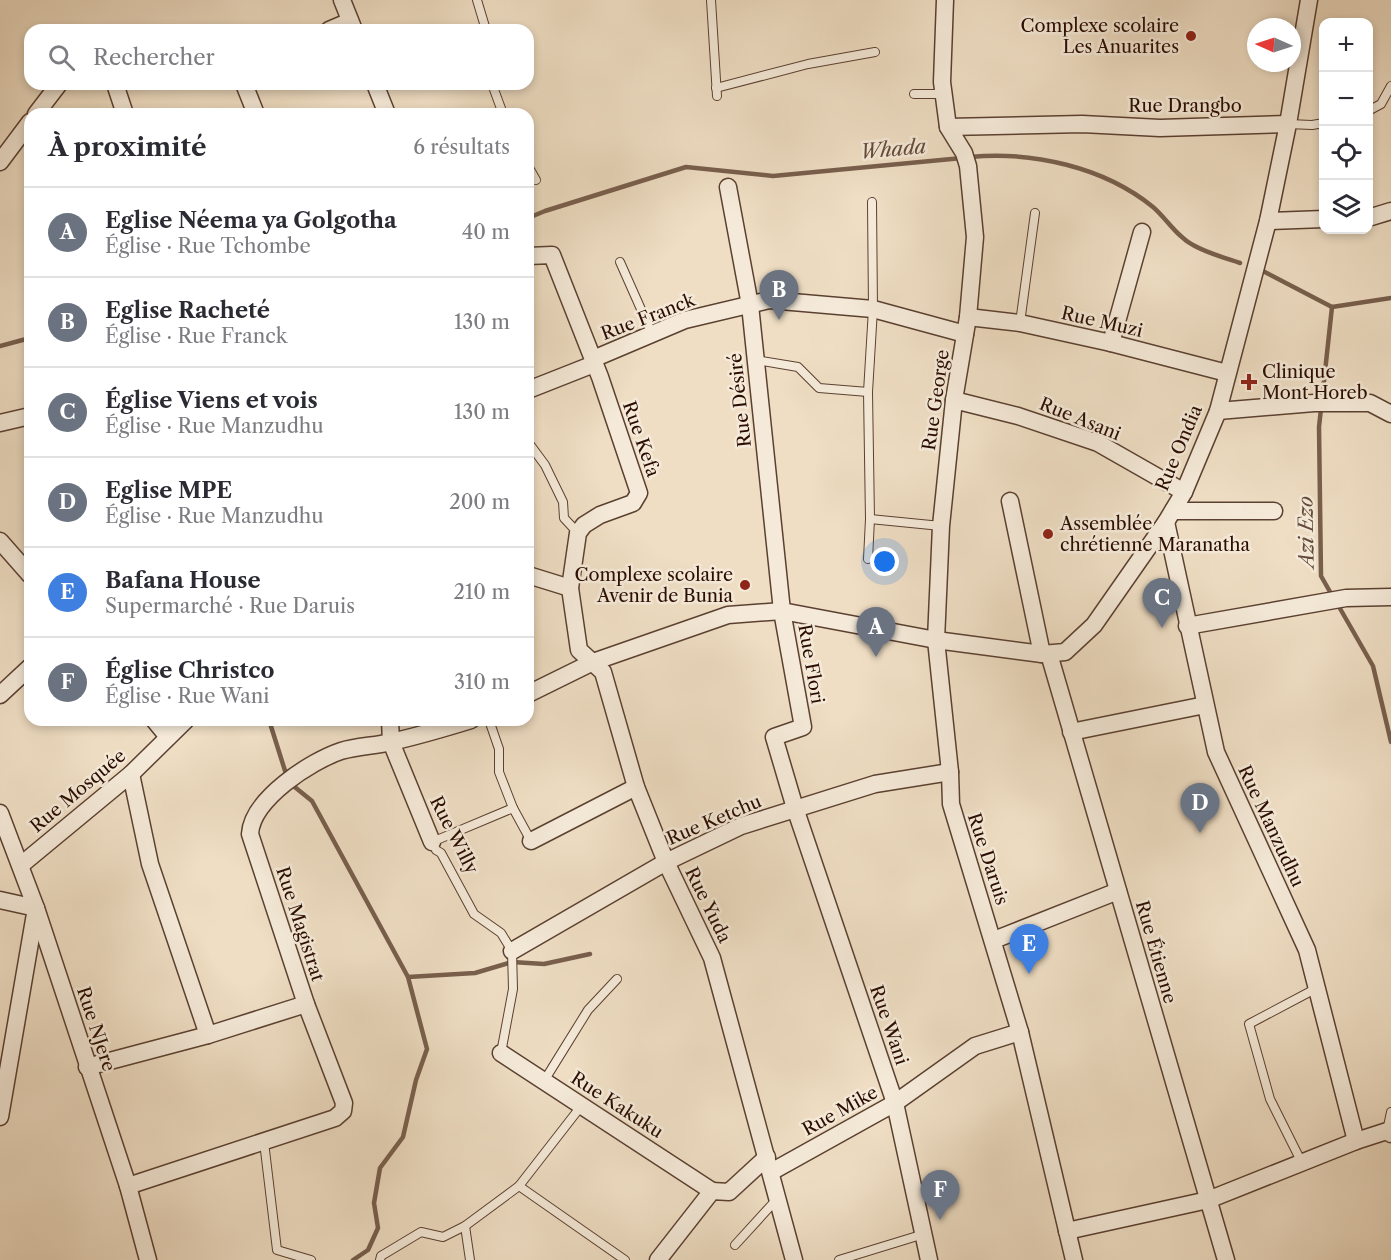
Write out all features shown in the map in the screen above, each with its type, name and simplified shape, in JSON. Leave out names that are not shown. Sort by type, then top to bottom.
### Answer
[{"type":"street","points":[[342,0],[351,24]]},
{"type":"street","points":[[945,0],[942,82],[948,128]]},
{"type":"street","name":"Rue Ondia","points":[[1045,654],[1065,652],[1094,625],[1184,492],[1218,411],[1268,221],[1288,124],[1309,0]]},
{"type":"street","points":[[41,108],[54,90]]},
{"type":"street","points":[[117,90],[123,108]]},
{"type":"street","points":[[246,90],[254,108]]},
{"type":"street","points":[[377,90],[385,108]]},
{"type":"street","name":"Rue Drangbo","points":[[948,128],[1078,125],[1160,128],[1288,124]]},
{"type":"street","name":"Rue George","points":[[936,640],[941,526],[954,400],[966,326],[975,237],[966,160],[948,128]]},
{"type":"street","points":[[0,162],[24,130]]},
{"type":"street","name":"Rue Désiré","points":[[728,187],[750,305],[782,611]]},
{"type":"street","points":[[1373,216],[1391,211]]},
{"type":"street","points":[[1268,221],[1319,219]]},
{"type":"street","points":[[1111,343],[1142,232]]},
{"type":"street","name":"Rue Kefa","points":[[534,256],[552,255],[593,361],[639,493],[633,503],[600,515],[584,525],[578,533]]},
{"type":"street","name":"Rue Franck","points":[[534,387],[685,320],[769,300],[873,309],[966,326]]},
{"type":"street","name":"Rue Muzi","points":[[966,326],[1020,323],[1111,343],[1227,374]]},
{"type":"street","name":"Rue Asani","points":[[954,400],[1018,416],[1098,443],[1184,492]]},
{"type":"street","points":[[1218,411],[1370,403],[1391,414]]},
{"type":"street","points":[[0,423],[24,417]]},
{"type":"street","name":"Rue Étienne","points":[[1010,501],[1045,654],[1071,732],[1226,1260]]},
{"type":"street","points":[[1169,516],[1274,512]]},
{"type":"street","name":"Rue Manzudhu","points":[[1169,516],[1187,626],[1216,752],[1307,950],[1356,1141]]},
{"type":"street","points":[[578,533],[570,588],[579,650],[593,662]]},
{"type":"street","points":[[0,541],[24,568]]},
{"type":"street","points":[[534,577],[570,588]]},
{"type":"street","points":[[1187,626],[1346,598],[1391,597]]},
{"type":"street","points":[[534,691],[593,662],[728,615],[782,611],[936,640],[1045,654]]},
{"type":"street","name":"Rue Flori","points":[[782,611],[803,727],[774,737],[795,808]]},
{"type":"street","name":"Rue Daruis","points":[[936,640],[950,772],[951,804],[1020,1032],[1074,1260]]},
{"type":"street","name":"Rue Yuda","points":[[593,662],[603,672],[636,787],[666,862],[712,958],[794,1260]]},
{"type":"street","points":[[0,694],[24,672]]},
{"type":"street","points":[[1071,732],[1205,705]]},
{"type":"street","points":[[159,726],[168,736]]},
{"type":"street","name":"Rue Mosquée","points":[[21,865],[131,774],[179,726]]},
{"type":"street","name":"Rue Willy","points":[[390,726],[391,742],[432,842]]},
{"type":"street","points":[[391,742],[449,726]]},
{"type":"street","name":"Rue Magistrat","points":[[87,1067],[208,1035],[306,1004],[250,834],[251,826],[255,816],[287,780],[341,751],[391,742]]},
{"type":"street","name":"Rue Ketchu","points":[[512,951],[666,862],[741,826],[875,784],[950,772]]},
{"type":"street","points":[[131,774],[150,864],[208,1035]]},
{"type":"street","points":[[531,841],[636,787]]},
{"type":"street","name":"Rue Wani","points":[[795,808],[895,1103],[929,1260]]},
{"type":"street","name":"Rue NJere","points":[[0,813],[36,908],[128,1186],[148,1260]]},
{"type":"street","points":[[994,940],[1118,891]]},
{"type":"street","points":[[0,900],[36,908],[0,1117]]},
{"type":"street","points":[[128,1186],[335,1118],[343,1112],[344,1102],[306,1004]]},
{"type":"street","name":"Rue Mike","points":[[711,1191],[729,1192],[769,1164],[895,1103],[975,1046],[1020,1032]]},
{"type":"street","name":"Rue Kakuku","points":[[501,1053],[711,1191]]},
{"type":"street","points":[[1067,1231],[1208,1200],[1356,1141],[1389,1133]]},
{"type":"street","points":[[658,1260],[711,1191]]},
{"type":"lane","points":[[477,0],[484,24]]},
{"type":"lane","points":[[711,0],[716,92],[808,64],[875,52]]},
{"type":"lane","points":[[494,90],[501,108]]},
{"type":"lane","points":[[1373,108],[1381,104],[1390,92]]},
{"type":"lane","points":[[914,94],[943,94]]},
{"type":"lane","points":[[1288,124],[1319,124]]},
{"type":"lane","points":[[534,176],[536,180]]},
{"type":"lane","points":[[868,559],[870,519],[868,392],[873,309],[872,202]]},
{"type":"lane","points":[[1020,323],[1035,213]]},
{"type":"lane","points":[[620,262],[652,334]]},
{"type":"lane","points":[[756,360],[798,367],[819,388],[868,392]]},
{"type":"lane","points":[[534,450],[545,465],[563,502],[564,518],[578,533]]},
{"type":"lane","points":[[870,519],[941,526]]},
{"type":"lane","points":[[491,726],[499,749],[499,772],[513,808],[531,841]]},
{"type":"lane","points":[[432,842],[513,808]]},
{"type":"lane","name":"Rue Willy","points":[[432,842],[436,850],[441,853],[474,914],[501,933],[512,951]]},
{"type":"lane","points":[[501,1053],[513,989],[512,951]]},
{"type":"lane","points":[[544,1080],[588,1010],[616,980]]},
{"type":"lane","points":[[1302,1163],[1270,1099],[1249,1024],[1317,988]]},
{"type":"lane","points":[[380,1260],[381,1256],[421,1232],[443,1237],[465,1226],[519,1186],[582,1105]]},
{"type":"lane","points":[[1389,1133],[1391,1112]]},
{"type":"lane","points":[[264,1142],[277,1250],[311,1260]]},
{"type":"lane","points":[[519,1186],[625,1260]]},
{"type":"lane","points":[[735,1245],[778,1198]]},
{"type":"lane","points":[[465,1226],[470,1260]]},
{"type":"lane","points":[[839,1260],[924,1234]]},
{"type":"waterway","name":"Whada","points":[[970,157],[1018,157],[1042,160],[1090,172],[1134,193],[1153,207],[1187,242],[1240,263]]},
{"type":"waterway","name":"Whada","points":[[534,216],[686,167],[773,176],[962,158]]},
{"type":"waterway","name":"Whada","points":[[1261,270],[1332,307],[1391,298]]},
{"type":"waterway","name":"Azi Ezo","points":[[1332,307],[1319,427],[1321,576],[1333,597]]},
{"type":"waterway","name":"Whada","points":[[0,346],[24,340]]},
{"type":"waterway","name":"Azi Ezo","points":[[1338,605],[1373,666],[1391,742]]},
{"type":"waterway","points":[[271,726],[287,777]]},
{"type":"waterway","points":[[291,784],[312,801],[408,977],[427,1049],[416,1080],[403,1137],[380,1168],[374,1203],[378,1228],[368,1250],[353,1260]]},
{"type":"waterway","points":[[408,977],[475,973],[512,962],[544,964],[590,954]]},
{"type":"place","name":"Complexe scolaire Les Anuarites","points":[[1191,36]]},
{"type":"place","name":"Eglise Racheté","points":[[779,320]]},
{"type":"place","name":"Clinique Mont Horeb","points":[[1249,382]]},
{"type":"place","name":"Assemblée chrétienne Maranatha","points":[[1048,534]]},
{"type":"place","name":"Complexe scolaire Avenir de Bunia","points":[[745,585]]},
{"type":"place","name":"Église Viens et vois","points":[[1162,628]]},
{"type":"place","name":"Eglise Néema ya Golgotha","points":[[876,657]]},
{"type":"place","name":"Eglise MPE","points":[[1200,833]]},
{"type":"place","name":"Bafana House","points":[[1029,974]]},
{"type":"place","name":"Église Christco","points":[[940,1220]]}]
